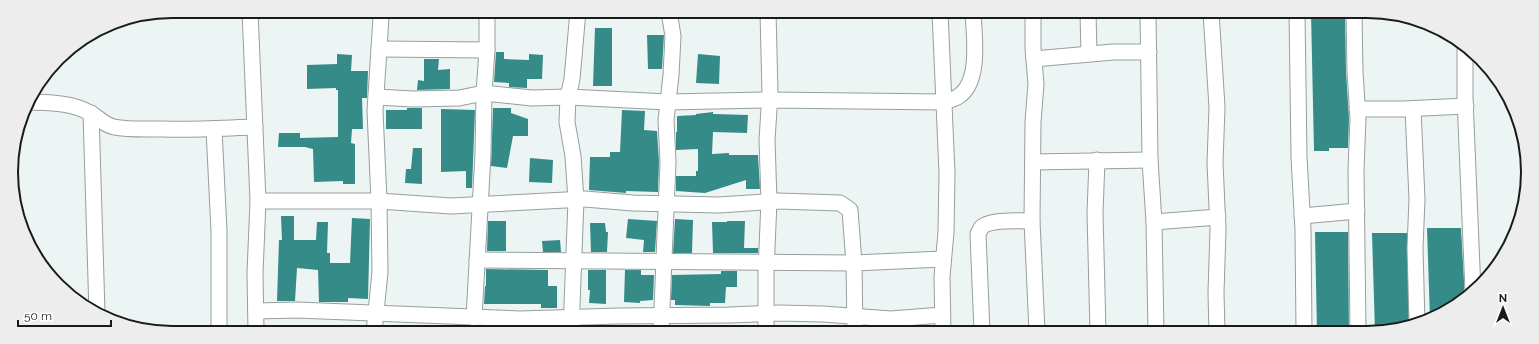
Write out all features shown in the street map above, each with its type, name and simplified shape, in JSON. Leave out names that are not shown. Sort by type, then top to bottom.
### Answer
[{"type":"street","points":[[250,18],[258,201],[255,273],[256,326]]},
{"type":"street","points":[[375,326],[380,272],[379,201],[376,150],[376,97],[381,18]]},
{"type":"street","points":[[474,318],[479,204],[483,154],[487,18]]},
{"type":"street","points":[[571,325],[576,200],[573,156],[567,122],[568,97],[572,79],[577,18]]},
{"type":"street","points":[[661,326],[667,204],[668,162],[666,120],[672,75],[673,36],[670,18]]},
{"type":"street","points":[[766,326],[769,201],[767,140],[770,100],[768,18]]},
{"type":"street","points":[[940,18],[948,173],[942,277],[943,326]]},
{"type":"street","points":[[376,97],[413,99],[459,98],[484,93],[532,98],[568,97],[668,102],[770,100],[944,102],[959,96],[966,88],[971,78],[974,60],[973,18]]},
{"type":"street","points":[[1033,18],[1036,84],[1032,221],[1037,326]]},
{"type":"street","points":[[1088,18],[1088,54]]},
{"type":"street","points":[[1148,18],[1150,160],[1154,222],[1156,326]]},
{"type":"street","points":[[1211,18],[1217,107],[1215,163],[1218,217],[1217,326]]},
{"type":"street","points":[[1297,18],[1304,326]]},
{"type":"street","points":[[1354,18],[1357,109],[1358,326]]},
{"type":"street","points":[[379,49],[487,50]]},
{"type":"street","points":[[1034,59],[1113,52],[1149,52]]},
{"type":"street","points":[[1466,54],[1466,106],[1473,284]]},
{"type":"street","points":[[35,102],[59,103],[77,108],[90,113],[104,124],[115,127],[149,129],[214,129],[255,126]]},
{"type":"street","points":[[1357,109],[1413,109],[1466,106]]},
{"type":"street","points":[[1413,109],[1417,199],[1415,248],[1417,318]]},
{"type":"street","points":[[90,113],[97,306]]},
{"type":"street","points":[[214,129],[219,231],[219,326]]},
{"type":"street","points":[[1097,160],[1095,212],[1098,326]]},
{"type":"street","points":[[1033,162],[1150,160]]},
{"type":"street","points":[[258,201],[379,201],[451,206],[576,200],[719,205],[769,201],[840,203],[845,205],[850,210],[854,263],[855,326]]},
{"type":"street","points":[[1302,216],[1357,211]]},
{"type":"street","points":[[1154,222],[1218,217]]},
{"type":"street","points":[[982,326],[978,234],[981,227],[987,224],[1006,221],[1032,221]]},
{"type":"street","points":[[477,260],[854,263],[943,259]]},
{"type":"street","points":[[256,311],[297,310],[376,313],[571,325],[661,315],[816,314],[891,318],[942,315]]},
{"type":"building","points":[[1311,18],[1345,18],[1346,72],[1349,118],[1348,148],[1329,148],[1329,151],[1314,151]]},
{"type":"building","points":[[595,28],[612,28],[612,86],[593,86]]},
{"type":"building","points":[[647,35],[664,35],[662,69],[648,69]]},
{"type":"building","points":[[496,52],[504,52],[504,59],[529,60],[529,54],[543,55],[542,79],[527,79],[527,88],[509,87],[509,83],[494,82]]},
{"type":"building","points":[[337,54],[352,55],[351,71],[368,71],[367,98],[362,98],[363,129],[352,129],[351,143],[355,144],[355,184],[343,184],[343,181],[314,182],[313,149],[305,147],[278,147],[279,133],[300,133],[300,138],[338,137],[338,90],[336,90],[336,88],[307,89],[307,65],[337,64]]},
{"type":"building","points":[[698,54],[720,56],[719,84],[696,83]]},
{"type":"building","points":[[424,59],[439,59],[438,70],[450,69],[450,89],[417,90],[418,80],[424,81]]},
{"type":"building","points":[[407,108],[422,108],[422,129],[386,129],[386,110],[407,110]]},
{"type":"building","points":[[493,108],[511,108],[511,113],[528,119],[528,136],[513,136],[507,168],[491,166]]},
{"type":"building","points":[[441,109],[475,110],[472,188],[466,188],[466,171],[441,172]]},
{"type":"building","points":[[622,110],[645,111],[644,130],[657,131],[659,162],[658,192],[626,191],[626,193],[589,190],[590,157],[610,157],[610,152],[620,152]]},
{"type":"building","points":[[713,112],[713,114],[748,115],[747,133],[713,132],[712,154],[729,153],[729,155],[758,155],[760,189],[746,189],[746,180],[705,193],[676,191],[676,176],[696,176],[696,171],[698,171],[698,149],[676,150],[677,116]]},
{"type":"building","points":[[413,148],[422,148],[422,184],[405,183],[406,169],[411,169]]},
{"type":"building","points":[[530,158],[553,160],[552,183],[529,182]]},
{"type":"building","points":[[281,216],[294,216],[294,240],[316,240],[317,222],[328,222],[327,253],[330,253],[330,263],[350,263],[352,218],[370,219],[368,299],[348,298],[348,302],[319,302],[318,270],[297,268],[295,301],[277,301],[279,240],[282,240]]},
{"type":"building","points":[[628,219],[657,221],[655,252],[643,252],[644,240],[626,238]]},
{"type":"building","points":[[675,219],[693,220],[692,253],[673,253]]},
{"type":"building","points":[[488,221],[506,221],[506,251],[487,251]]},
{"type":"building","points":[[745,221],[744,248],[758,248],[758,253],[713,253],[712,222]]},
{"type":"building","points":[[590,223],[605,223],[606,232],[608,232],[607,252],[591,252]]},
{"type":"building","points":[[1427,228],[1461,228],[1464,292],[1453,300],[1430,312]]},
{"type":"building","points":[[1315,232],[1348,232],[1349,326],[1317,326]]},
{"type":"building","points":[[1372,233],[1407,233],[1409,320],[1375,326]]},
{"type":"building","points":[[560,240],[561,252],[543,252],[542,241]]},
{"type":"building","points":[[486,269],[548,270],[548,286],[557,286],[557,308],[541,308],[541,304],[484,304]]},
{"type":"building","points":[[588,270],[606,270],[606,304],[589,303],[590,290],[588,290]]},
{"type":"building","points":[[625,270],[641,270],[641,275],[654,275],[653,300],[640,301],[640,303],[624,302]]},
{"type":"building","points":[[721,271],[737,271],[737,287],[726,287],[725,303],[710,303],[710,306],[675,305],[675,300],[671,300],[672,275],[721,274]]}]
